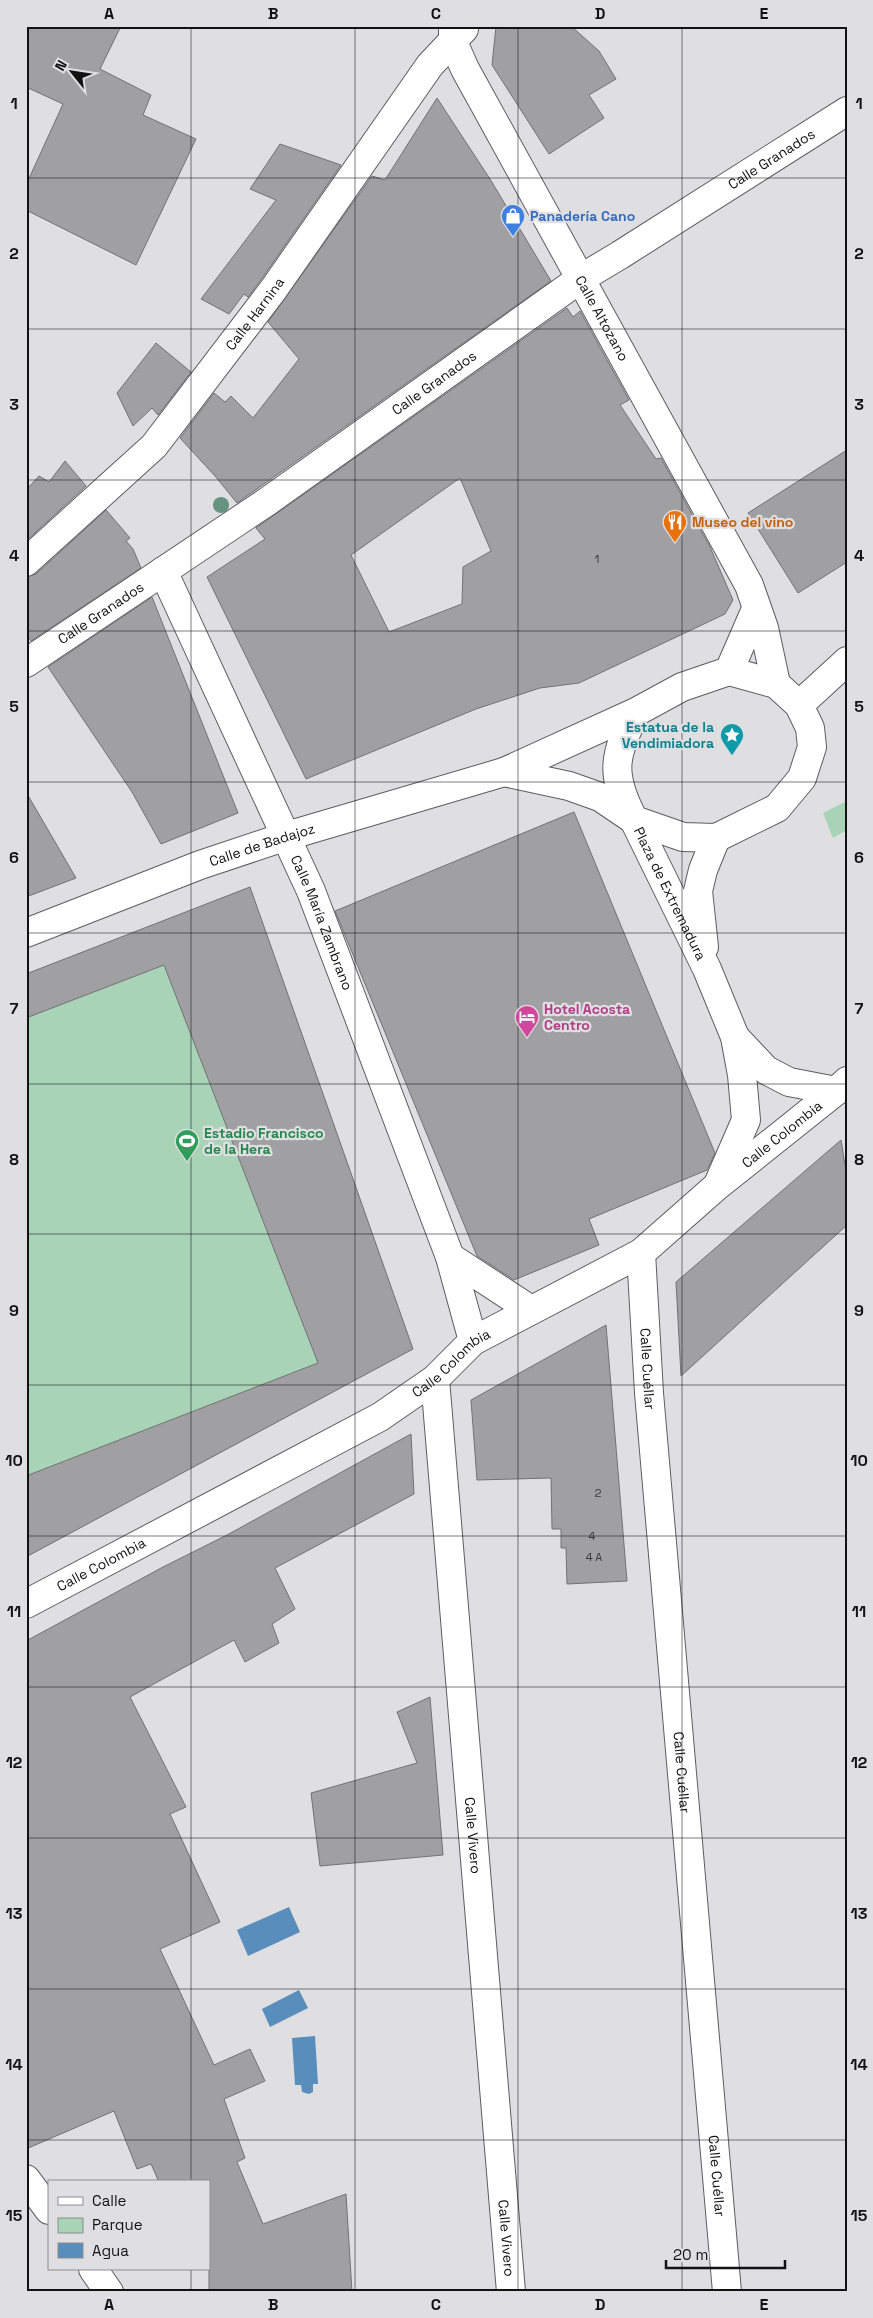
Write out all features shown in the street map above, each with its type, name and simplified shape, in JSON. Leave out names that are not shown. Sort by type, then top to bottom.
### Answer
[{"type":"street","name":"Calle Altozano","points":[[458,31],[465,68],[749,585],[764,628],[776,684]]},
{"type":"street","name":"Calle Harnina","points":[[26,562],[154,446],[273,290],[430,65],[458,31]]},
{"type":"street","name":"Calle Granados","points":[[26,663],[268,501],[580,279],[620,256],[847,111]]},
{"type":"street","name":"Calle María Zambrano","points":[[163,571],[311,891],[450,1257],[473,1341]]},
{"type":"street","points":[[729,671],[756,609]]},
{"type":"street","points":[[799,705],[847,661]]},
{"type":"street","name":"Calle de Badajoz","points":[[26,933],[200,865],[287,836],[504,772],[636,712],[682,687],[729,671],[776,684],[799,705],[810,728],[812,747],[802,778],[777,808],[716,838],[683,837],[634,820],[600,797],[569,786],[504,772]]},
{"type":"street","points":[[634,820],[622,798],[616,768],[622,739],[636,712]]},
{"type":"street","name":"Plaza de Extremadura","points":[[634,820],[707,969],[735,1037],[742,1075],[746,1120],[717,1186]]},
{"type":"street","name":"Plaza de Extremadura","points":[[707,969],[698,892],[703,870],[716,838]]},
{"type":"street","name":"Plaza de Extremadura","points":[[735,1037],[766,1070],[789,1082],[842,1086]]},
{"type":"street","name":"Calle Colombia","points":[[26,1604],[380,1417],[435,1379],[473,1341],[641,1253],[717,1186],[842,1086]]},
{"type":"street","name":"Calle Cuéllar","points":[[641,1253],[649,1392],[727,2292]]},
{"type":"street","points":[[450,1257],[531,1310]]},
{"type":"street","name":"Calle Vivero","points":[[435,1379],[511,2292]]},
{"type":"street","points":[[26,2179],[48,2209]]},
{"type":"street","points":[[94,2270],[109,2292]]},
{"type":"green space","points":[[847,801],[847,830],[833,838],[823,813]]},
{"type":"green space","name":"Estadio Francisco de la Hera","points":[[250,887],[413,1349],[26,1557],[26,974]]},
{"type":"water","points":[[289,1907],[300,1932],[248,1956],[237,1930]]},
{"type":"water","points":[[299,1990],[308,2008],[270,2027],[262,2009]]},
{"type":"water","points":[[315,2036],[318,2084],[313,2084],[313,2092],[309,2094],[302,2092],[301,2085],[295,2085],[292,2038]]},
{"type":"building","points":[[26,26],[121,26],[100,69],[151,95],[143,115],[196,139],[136,265],[26,210],[26,185],[63,104],[26,87]]},
{"type":"building","points":[[496,26],[571,26],[599,51],[616,79],[589,95],[604,118],[549,154],[492,65]]},
{"type":"building","points":[[437,98],[490,179],[551,281],[237,503],[180,438],[214,393],[225,402],[231,396],[253,418],[299,359],[268,322],[372,176],[385,180]]},
{"type":"building","points":[[280,144],[341,165],[248,297],[244,294],[229,314],[201,299],[276,200],[250,189]]},
{"type":"building","points":[[567,308],[573,317],[580,311],[629,400],[620,405],[656,459],[661,458],[710,547],[733,600],[725,614],[579,683],[540,688],[476,709],[306,779],[207,577],[265,539],[256,528]],"holes":[[[460,478],[491,551],[463,567],[462,604],[389,632],[351,555]]]},
{"type":"building","points":[[156,343],[191,372],[158,415],[152,408],[133,426],[117,393]]},
{"type":"building","points":[[847,450],[847,562],[798,593],[748,513]]},
{"type":"building","points":[[65,461],[86,486],[26,541],[26,490],[39,476],[49,482]]},
{"type":"building","points":[[106,510],[130,538],[126,541],[133,549],[141,568],[31,641],[26,634],[26,577],[36,574]]},
{"type":"building","points":[[152,597],[238,813],[161,844],[132,792],[48,667]]},
{"type":"building","points":[[26,792],[76,878],[26,897]]},
{"type":"building","name":"Hotel Acosta Centro","points":[[574,812],[715,1153],[707,1170],[589,1219],[599,1245],[514,1280],[477,1256],[335,911]]},
{"type":"building","points":[[250,887],[413,1349],[26,1557],[26,1476],[318,1363],[164,965],[26,1018],[26,974]]},
{"type":"building","points":[[841,1140],[847,1177],[847,1225],[681,1376],[676,1282]]},
{"type":"building","points":[[606,1325],[627,1581],[567,1584],[566,1548],[561,1548],[561,1529],[552,1529],[551,1478],[477,1480],[471,1400]]},
{"type":"building","points":[[411,1434],[414,1494],[275,1568],[295,1609],[272,1624],[279,1643],[245,1662],[234,1640],[130,1697],[186,1807],[170,1814],[220,1922],[160,1949],[214,2065],[250,2049],[265,2081],[224,2099],[245,2158],[237,2162],[263,2224],[346,2194],[352,2292],[209,2292],[210,2180],[158,2180],[151,2164],[137,2169],[114,2111],[26,2149],[26,1641],[163,1567],[227,1535]]},
{"type":"building","points":[[430,1697],[443,1855],[320,1866],[311,1793],[417,1763],[397,1712]]},
{"type":"place","name":"Panadería Cano","points":[[513,237]]},
{"type":"place","name":"Museo del vino","points":[[675,543]]},
{"type":"place","name":"Estatua de la Vendimiadora","points":[[732,756]]},
{"type":"place","name":"Hotel Acosta Centro","points":[[527,1038]]},
{"type":"place","name":"Estadio Francisco de la Hera","points":[[187,1162]]}]
